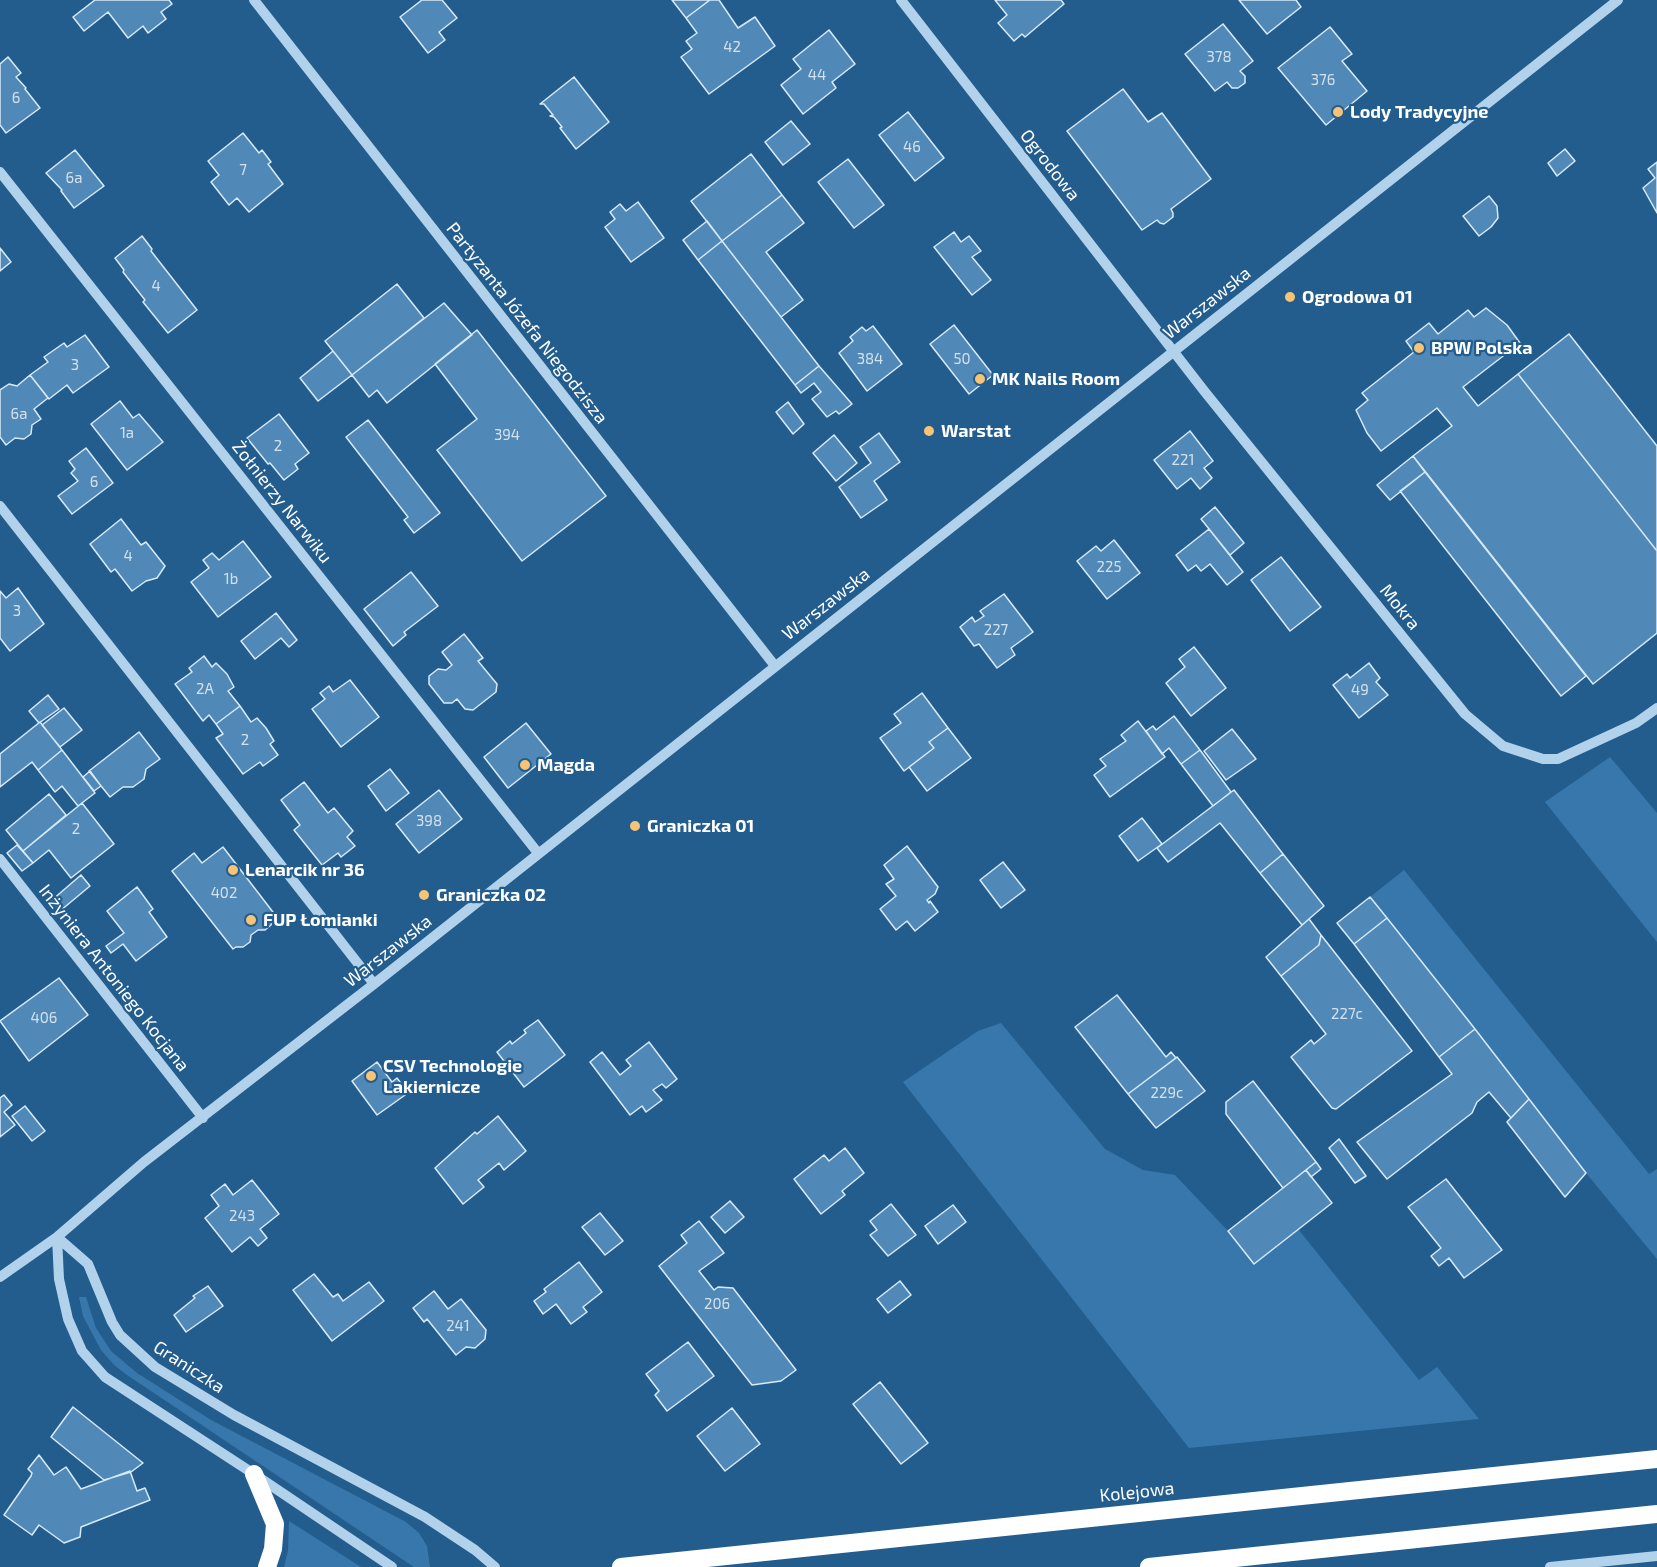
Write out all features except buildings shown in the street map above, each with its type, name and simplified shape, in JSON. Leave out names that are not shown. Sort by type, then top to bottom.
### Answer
[{"type":"highway","name":"Kolejowa","points":[[621,1567],[1657,1459]]},
{"type":"highway","points":[[254,1474],[275,1524],[273,1549],[267,1567]]},
{"type":"highway","points":[[1149,1567],[1657,1514]]},
{"type":"street","name":"Partyzanta Józefa Niegodzisza","points":[[254,0],[775,666]]},
{"type":"street","name":"Ogrodowa","points":[[901,0],[1174,350]]},
{"type":"street","name":"Warszawska","points":[[57,1238],[144,1162],[374,984],[1618,0]]},
{"type":"street","name":"Żołnierzy Narwiku","points":[[0,172],[538,853]]},
{"type":"street","name":"Mokra","points":[[1174,350],[1205,392],[1466,714],[1503,746],[1543,759],[1558,759],[1636,723],[1657,708]]},
{"type":"street","points":[[0,506],[374,984]]},
{"type":"street","name":"Inżyniera Antoniego Kocjana","points":[[0,859],[203,1118]]},
{"type":"street","points":[[0,1277],[57,1238]]},
{"type":"street","points":[[57,1238],[59,1279],[68,1319],[82,1351],[105,1377],[392,1567]]},
{"type":"street","name":"Graniczka","points":[[57,1238],[88,1264],[120,1335],[155,1367],[234,1415],[425,1517],[475,1550],[495,1567]]},
{"type":"street","points":[[1550,1567],[1638,1562],[1657,1556]]},
{"type":"shaded area","points":[[1610,757],[1657,813],[1657,942],[1545,802]]},
{"type":"shaded area","points":[[1404,870],[1649,1174],[1657,1169],[1657,1259],[1586,1173],[1370,897]]},
{"type":"shaded area","points":[[1001,1023],[1105,1149],[1143,1170],[1175,1175],[1228,1231],[1254,1264],[1298,1229],[1419,1380],[1437,1367],[1479,1419],[1189,1448],[903,1082],[978,1031]]},
{"type":"shaded area","points":[[79,1297],[86,1297],[96,1328],[111,1351],[137,1373],[211,1420],[406,1522],[419,1533],[427,1546],[430,1567],[414,1567],[114,1365],[101,1350],[83,1316]]},
{"type":"shaded area","points":[[289,1521],[361,1567],[284,1567],[288,1551]]},
{"type":"place","name":"Lody Tradycyjne","points":[[1338,112]]},
{"type":"place","name":"Ogrodowa 01","points":[[1290,297]]},
{"type":"place","name":"BPW Polska","points":[[1419,348]]},
{"type":"place","name":"MK Nails Room","points":[[980,379]]},
{"type":"place","name":"Warstat","points":[[929,431]]},
{"type":"place","name":"Magda","points":[[525,765]]},
{"type":"place","name":"Graniczka 01","points":[[635,826]]},
{"type":"place","name":"Lenarcik nr 36","points":[[233,870]]},
{"type":"place","name":"Graniczka 02","points":[[424,895]]},
{"type":"place","name":"FUP Łomianki","points":[[251,920]]},
{"type":"place","name":"CSV Technologie Lakiernicze","points":[[371,1076]]}]
